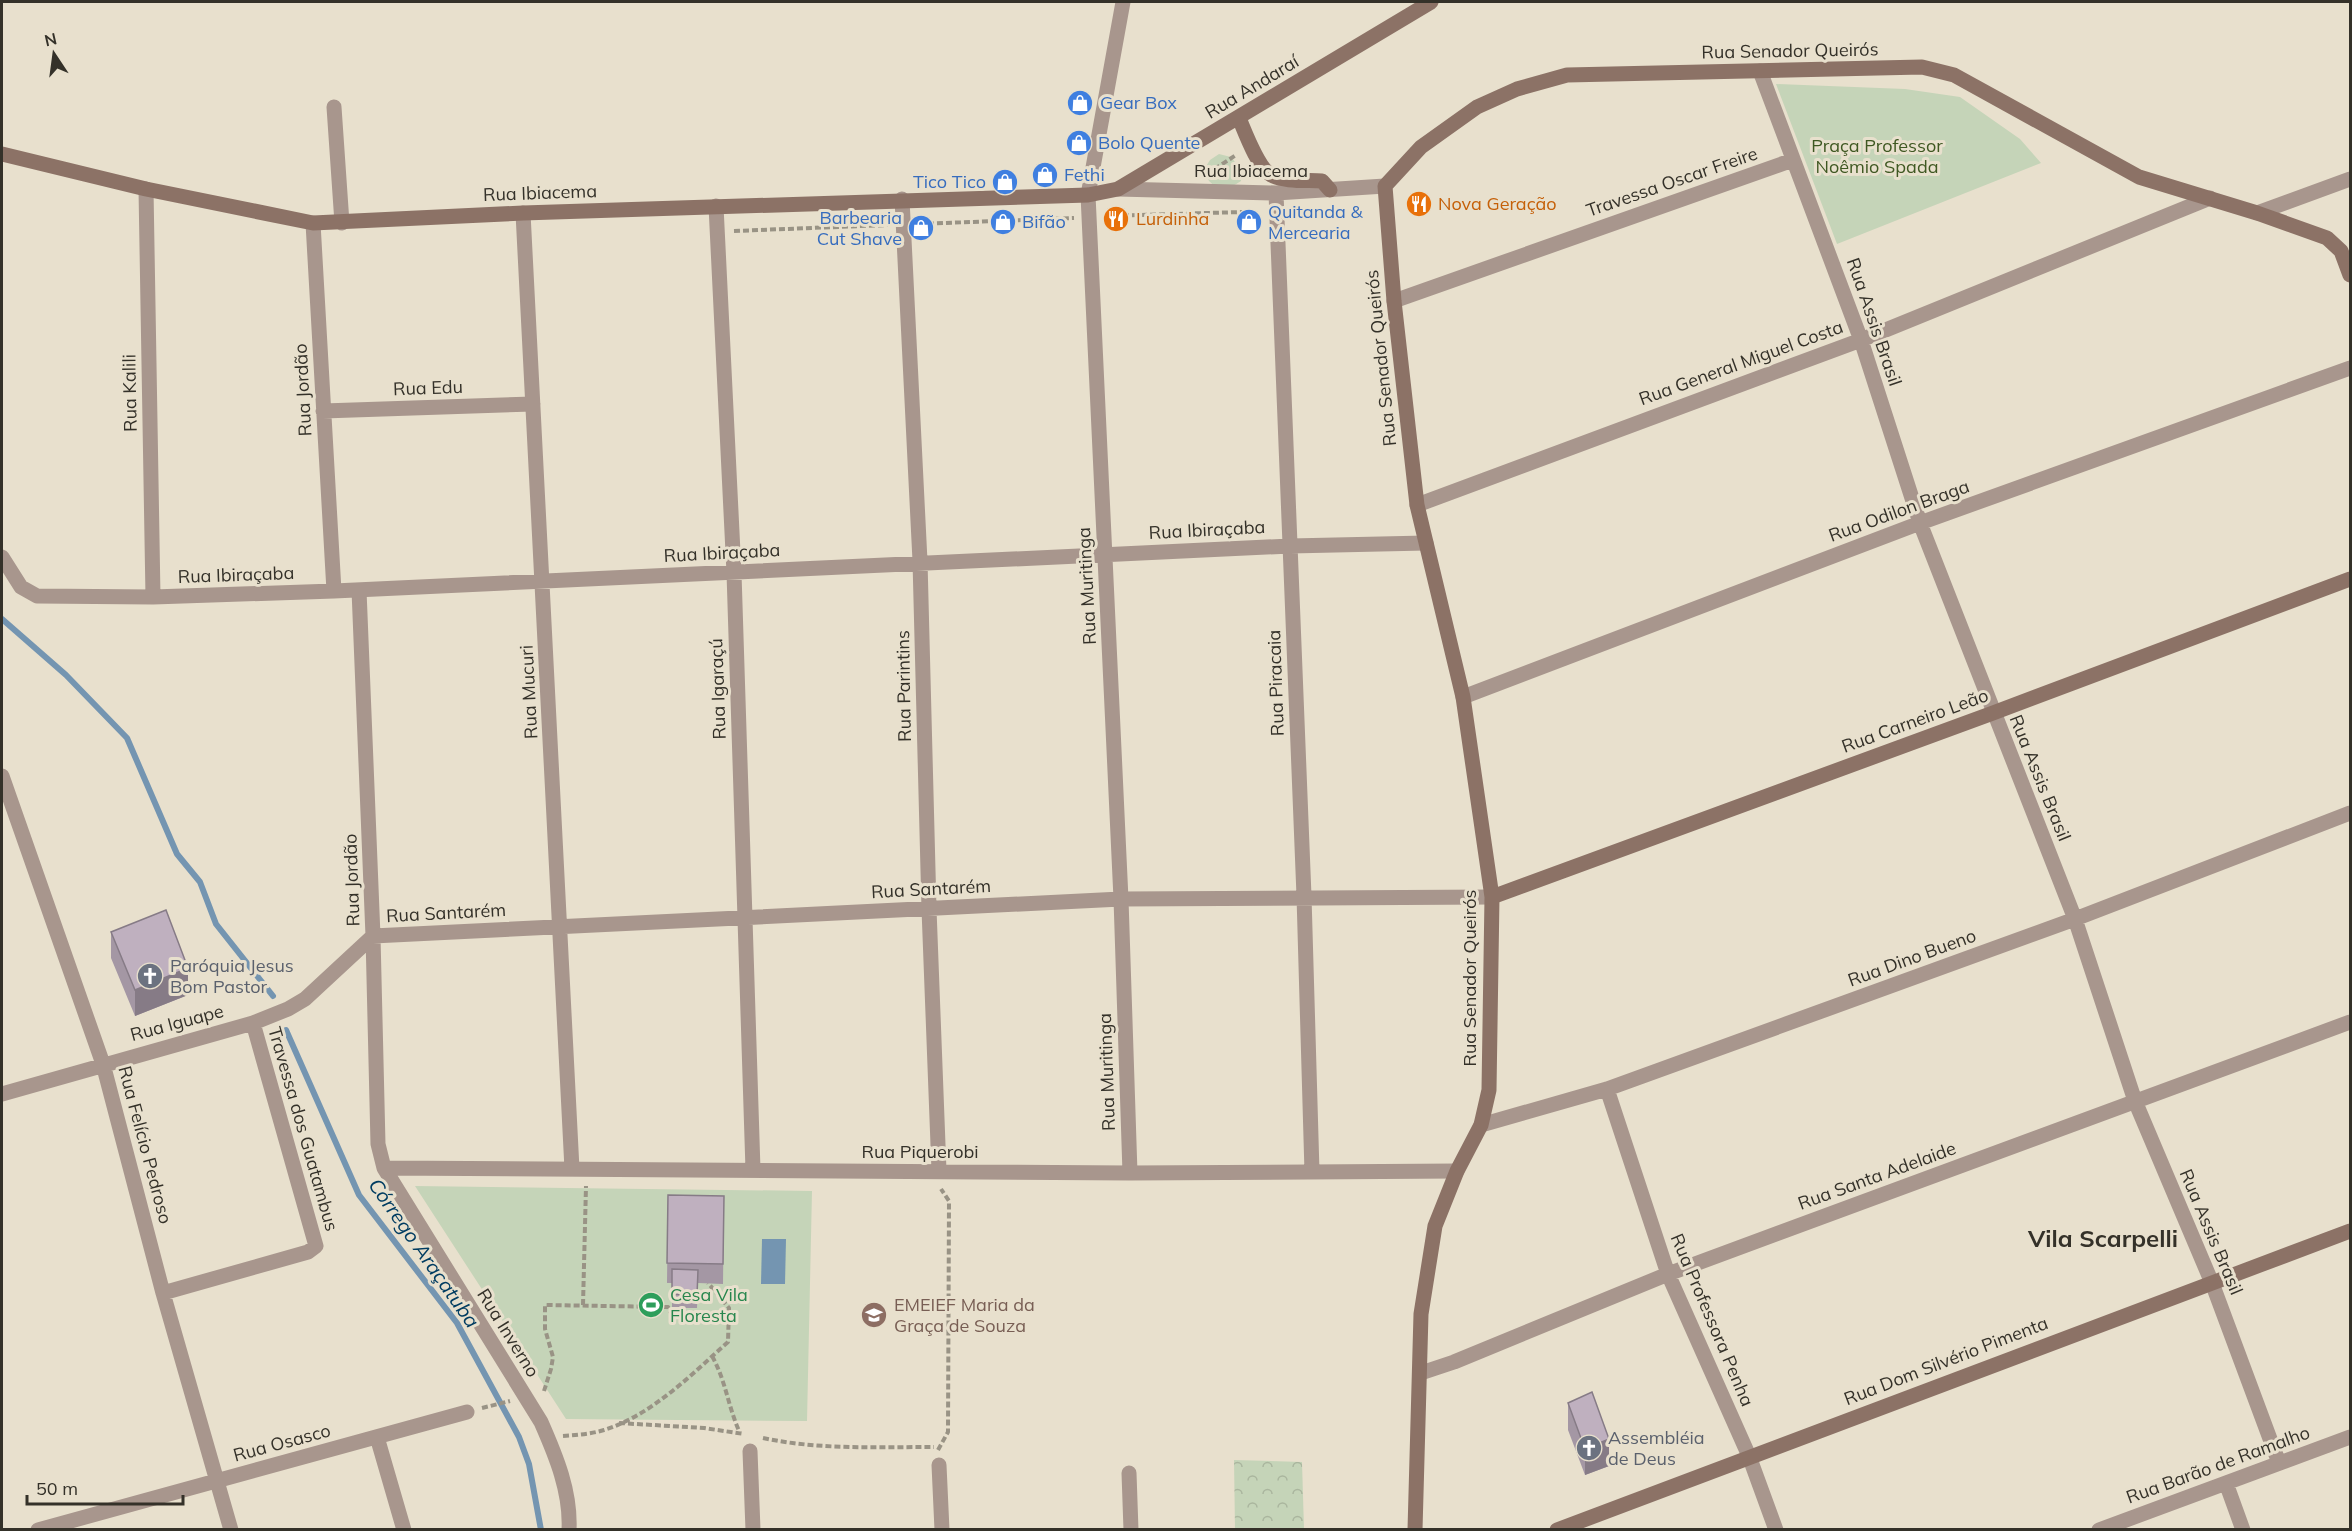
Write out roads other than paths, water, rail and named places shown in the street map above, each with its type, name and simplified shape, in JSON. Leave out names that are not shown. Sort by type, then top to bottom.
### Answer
[{"type":"street","name":"Rua Muritinga","points":[[1123,2],[1088,195],[1088,217],[1121,899],[1130,1173]]},
{"type":"street","name":"Rua Andaraí","points":[[1088,195],[1118,189],[1431,2]]},
{"type":"street","name":"Rua Senador Queirós","points":[[1415,1530],[1421,1314],[1435,1226],[1457,1171],[1481,1125],[1489,1090],[1492,897],[1463,697],[1417,505],[1394,301],[1385,186],[1421,147],[1477,107],[1517,89],[1568,75],[1922,67],[1954,75],[2139,177],[2257,213],[2327,238],[2341,251],[2350,275]]},
{"type":"street","name":"Rua Assis Brasil","points":[[1760,71],[1861,340],[1920,523],[2075,920],[2135,1101],[2212,1282],[2278,1463]]},
{"type":"street","points":[[334,107],[342,223]]},
{"type":"street","points":[[1239,118],[1260,165],[1270,175],[1322,181],[1330,190]]},
{"type":"street","name":"Rua Ibiacema","points":[[2,154],[146,189],[313,223],[902,199],[1088,195]]},
{"type":"street","name":"Travessa Oscar Freire","points":[[1394,301],[1793,160]]},
{"type":"street","points":[[2257,213],[2350,179]]},
{"type":"street","name":"Rua Ibiacema","points":[[1118,189],[1276,193],[1385,186]]},
{"type":"street","name":"Rua Kalili","points":[[146,189],[153,597]]},
{"type":"street","name":"Rua Piracaia","points":[[1276,193],[1304,896],[1312,1172]]},
{"type":"street","name":"Rua General Miguel Costa","points":[[1417,505],[1861,340],[2210,198]]},
{"type":"street","name":"Rua Parintins","points":[[902,199],[920,561],[929,909],[939,1172]]},
{"type":"street","name":"Rua Igaraçú","points":[[716,206],[734,573],[753,1170]]},
{"type":"street","name":"Rua Mucuri","points":[[523,213],[560,927],[579,1169]]},
{"type":"street","name":"Rua Jordão","points":[[313,223],[334,591]]},
{"type":"street","name":"Rua Odilon Braga","points":[[1463,697],[1920,523],[2350,368]]},
{"type":"street","name":"Rua Edu","points":[[323,411],[533,404]]},
{"type":"street","name":"Rua Ibiraçaba","points":[[2,556],[21,587],[37,596],[153,597],[734,573],[920,561],[1290,546],[1426,543]]},
{"type":"street","name":"Rua Carneiro Leão","points":[[1492,897],[2350,579]]},
{"type":"street","name":"Rua Jordão","points":[[359,590],[373,936],[378,1144],[384,1168]]},
{"type":"street","name":"Rua Felício Pedroso","points":[[2,776],[103,1064],[163,1293],[231,1530]]},
{"type":"street","name":"Rua Dino Bueno","points":[[1481,1125],[1607,1089],[2075,920],[2350,813]]},
{"type":"street","name":"Rua Santarém","points":[[373,936],[1121,899],[1304,896],[1492,897]]},
{"type":"street","name":"Rua Iguape","points":[[2,1094],[253,1023],[288,1009],[305,999],[373,936]]},
{"type":"street","name":"Rua Santa Adelaide","points":[[1421,1373],[1454,1362],[1668,1274],[2350,1022]]},
{"type":"street","name":"Travessa dos Guatambus","points":[[163,1293],[309,1252],[316,1246],[253,1023]]},
{"type":"street","name":"Rua Professora Penha","points":[[1607,1089],[1668,1274],[1749,1456],[1776,1530]]},
{"type":"street","name":"Rua Piquerobi","points":[[384,1168],[1130,1173],[1457,1171]]},
{"type":"street","name":"Rua Inverno","points":[[384,1168],[541,1422],[555,1433],[556,1456],[566,1494],[569,1530]]},
{"type":"street","name":"Rua Dom Silvério Pimenta","points":[[1557,1530],[2350,1232]]},
{"type":"street","name":"Rua Osasco","points":[[38,1530],[467,1412]]},
{"type":"street","points":[[376,1437],[404,1530]]},
{"type":"street","name":"Rua Barão de Ramalho","points":[[2099,1530],[2350,1437]]},
{"type":"street","points":[[751,1443],[753,1530]]},
{"type":"street","points":[[939,1465],[942,1530]]},
{"type":"street","points":[[1129,1473],[1131,1530]]},
{"type":"street","points":[[2226,1483],[2243,1530]]},
{"type":"water","points":[[762,1239],[786,1239],[785,1284],[761,1284]]},
{"type":"waterway","name":"Córrego Araçatuba","points":[[2,619],[66,675],[127,738],[177,854],[200,882],[216,924],[273,996]]},
{"type":"waterway","name":"Córrego Araçatuba","points":[[286,1030],[359,1195],[457,1323],[519,1437],[529,1464],[541,1530]]},
{"type":"place","name":"Gear Box","points":[[1080,103]]},
{"type":"place","name":"Bolo Quente","points":[[1079,143]]},
{"type":"place","name":"Fethi","points":[[1045,175]]},
{"type":"place","name":"Tico Tico","points":[[1005,182]]},
{"type":"place","name":"Nova Geração","points":[[1419,204]]},
{"type":"place","name":"Lurdinha","points":[[1116,219]]},
{"type":"place","name":"Bifão","points":[[1003,222]]},
{"type":"place","name":"Quitanda & Mercearia","points":[[1249,222]]},
{"type":"place","name":"Barbearia Cut Shave","points":[[921,228]]},
{"type":"place","name":"Paróquia Jesus Bom Pastor","points":[[150,976]]},
{"type":"place","name":"Cesa Vila Floresta","points":[[651,1305]]},
{"type":"place","name":"EMEIEF Maria da Graça de Souza","points":[[874,1315]]},
{"type":"place","name":"Assembléia de Deus","points":[[1589,1448]]},
{"type":"district","name":"Vila Scarpelli","points":[[2103,1239]]},
{"type":"park label","name":"Praça Professor Noêmio Spada","points":[[1877,156]]}]
